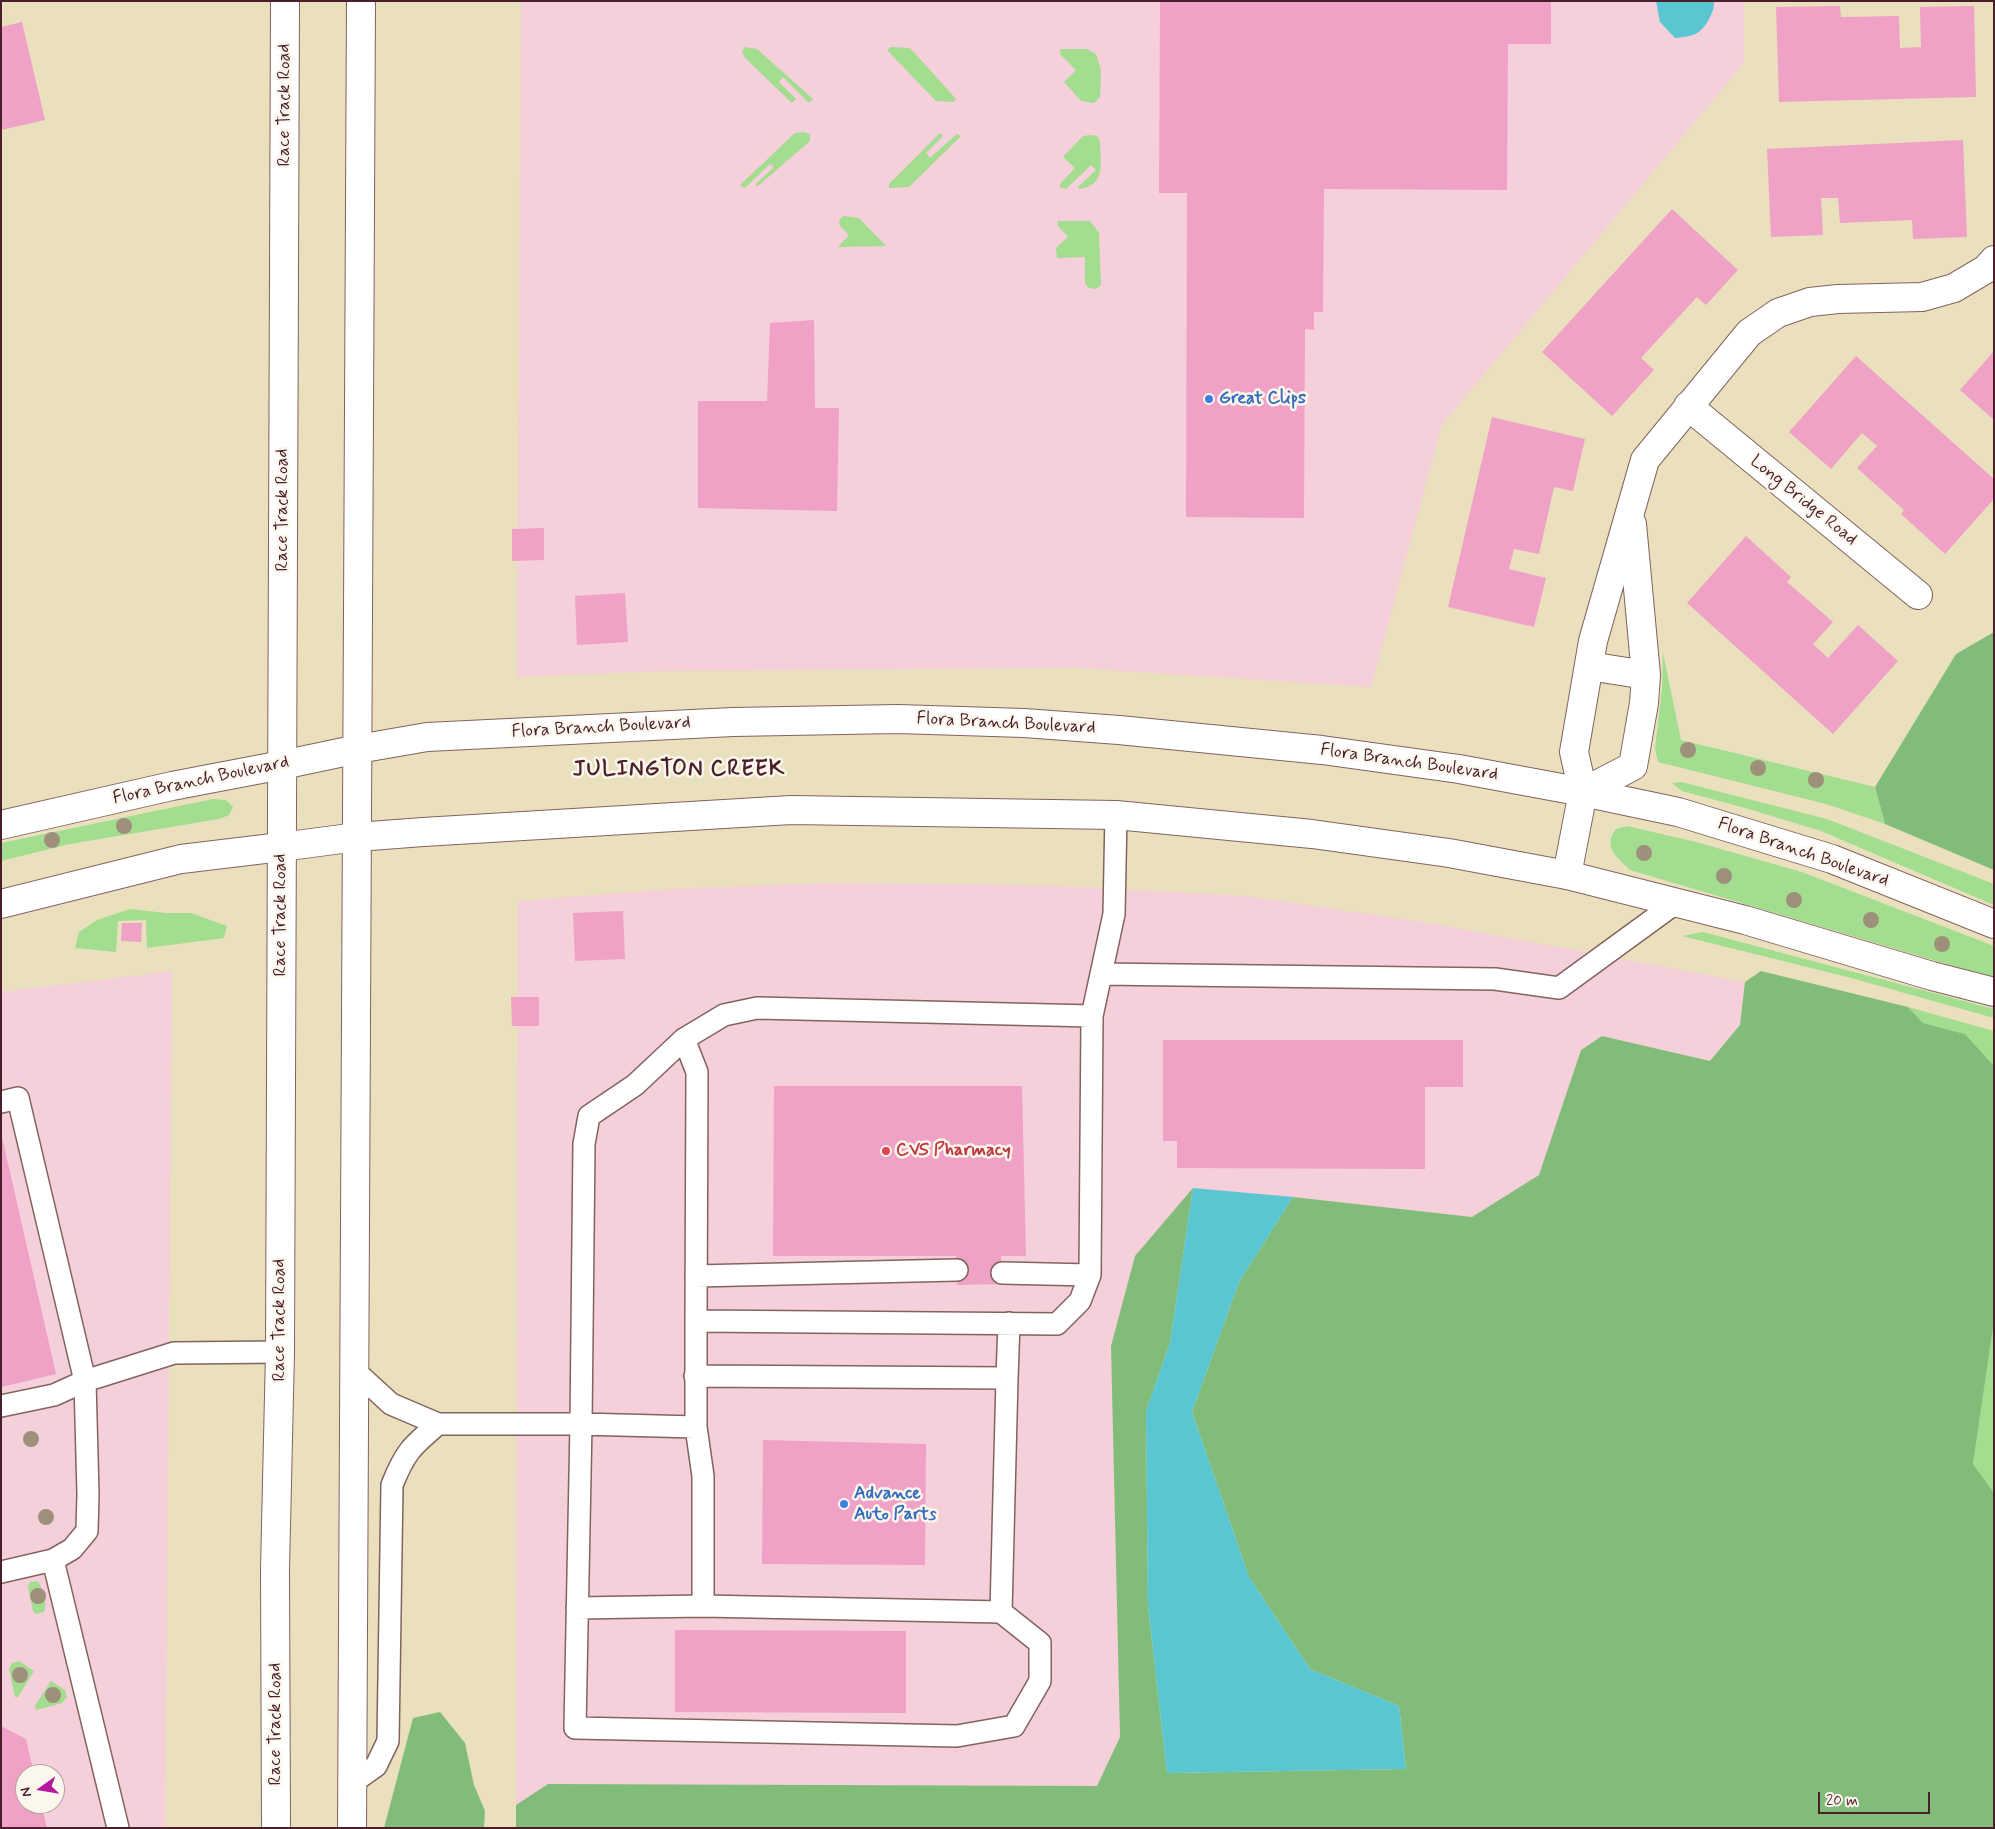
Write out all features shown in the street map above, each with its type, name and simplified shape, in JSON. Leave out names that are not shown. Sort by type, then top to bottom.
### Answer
[{"type":"street","name":"Race Track Road","points":[[276,1828],[276,1569],[280,1352],[285,1]]},
{"type":"street","points":[[352,1828],[361,1]]},
{"type":"street","points":[[1567,876],[1583,792],[1574,752],[1593,642],[1645,460],[1749,333],[1778,314],[1810,302],[1838,299],[1922,297],[1954,288],[1986,269],[1994,260]]},
{"type":"street","name":"Long Bridge Road","points":[[1688,406],[1918,595]]},
{"type":"street","points":[[1583,792],[1633,766],[1644,703],[1646,675],[1630,508]]},
{"type":"street","points":[[1589,666],[1646,675]]},
{"type":"street","name":"Flora Branch Boulevard","points":[[1,825],[172,786],[358,749],[427,738],[733,722],[898,719],[1024,723],[1119,730],[1322,750],[1459,769],[1583,792],[1678,812],[1832,859],[1994,924]]},
{"type":"street","points":[[1,904],[181,859],[357,838],[543,824],[791,810],[1116,815],[1312,834],[1449,853],[1567,876],[1746,920],[1932,976],[1994,992]]},
{"type":"lane","points":[[696,1321],[1057,1324],[1080,1301],[1090,1275],[1092,1016],[1114,914],[1116,815]]},
{"type":"lane","points":[[1101,974],[1496,978],[1559,988],[1677,902]]},
{"type":"lane","points":[[577,1608],[703,1606],[1001,1612],[1040,1643],[1040,1681],[1014,1726],[957,1736],[575,1728],[584,1144],[589,1116],[635,1085],[684,1039],[724,1015],[757,1008],[1092,1016]]},
{"type":"lane","points":[[684,1039],[696,1072],[695,1376],[696,1427],[703,1476],[703,1606]]},
{"type":"lane","points":[[1,1102],[18,1098],[86,1380],[88,1494],[87,1530],[72,1548],[53,1560],[1,1572]]},
{"type":"lane","points":[[696,1276],[957,1270]]},
{"type":"lane","points":[[1002,1273],[1090,1275]]},
{"type":"lane","points":[[1001,1612],[1009,1323]]},
{"type":"lane","points":[[1,1406],[54,1394],[86,1380],[174,1353],[280,1352]]},
{"type":"lane","points":[[355,1371],[391,1404],[438,1424],[580,1424],[696,1427]]},
{"type":"lane","points":[[695,1376],[1008,1378]]},
{"type":"lane","points":[[352,1783],[376,1766],[388,1741],[392,1485],[401,1462],[412,1446],[438,1424]]},
{"type":"lane","points":[[53,1560],[118,1828]]},
{"type":"shaded area","points":[[521,1],[1744,1],[1744,63],[1442,425],[1371,687],[1076,668],[665,671],[517,677]]},
{"type":"shaded area","points":[[826,883],[1084,887],[1246,896],[1429,923],[1745,982],[1740,1025],[1710,1061],[1602,1036],[1581,1050],[1539,1175],[1472,1217],[1293,1197],[1111,1346],[1120,1737],[1097,1787],[548,1784],[516,1805],[518,901],[673,889]]},
{"type":"shaded area","points":[[172,971],[165,1828],[1,1828],[1,992]]},
{"type":"green space","points":[[745,47],[757,49],[813,99],[809,103],[783,77],[779,82],[796,99],[792,103],[745,58],[742,51]]},
{"type":"green space","points":[[891,47],[910,48],[956,99],[953,102],[936,101],[887,50]]},
{"type":"green space","points":[[1060,49],[1087,49],[1096,54],[1101,70],[1100,97],[1094,103],[1081,101],[1064,82],[1076,70],[1060,54]]},
{"type":"green space","points":[[803,132],[810,134],[810,141],[758,186],[755,185],[774,167],[770,164],[745,188],[740,185],[795,133]]},
{"type":"green space","points":[[940,133],[943,136],[926,153],[930,158],[957,134],[961,136],[909,187],[889,188],[889,184]]},
{"type":"green space","points":[[1083,136],[1097,136],[1100,141],[1101,165],[1098,178],[1088,187],[1079,189],[1078,187],[1096,170],[1091,165],[1066,189],[1060,187],[1060,184],[1075,168],[1063,157]]},
{"type":"green space","points":[[843,216],[859,218],[886,246],[838,247],[849,235],[840,226],[839,221]]},
{"type":"green space","points":[[1058,221],[1090,221],[1099,233],[1101,285],[1096,289],[1089,288],[1085,284],[1085,257],[1057,258],[1056,248],[1068,237],[1058,226]]},
{"type":"green space","points":[[1994,632],[1994,870],[1885,824],[1875,787],[1956,654]]},
{"type":"green space","points":[[1663,653],[1681,740],[1875,787],[1885,824],[1826,804],[1658,762],[1655,748],[1662,688]]},
{"type":"green space","points":[[1681,782],[1827,819],[1994,884],[1994,905],[1821,831],[1682,791],[1672,783]]},
{"type":"green space","points":[[213,799],[226,800],[233,807],[229,815],[219,819],[70,844],[1,861],[1,843]]},
{"type":"green space","points":[[1627,826],[1696,842],[1802,872],[1994,946],[1994,978],[1630,870],[1616,856],[1610,841],[1616,829]]},
{"type":"green space","points":[[130,909],[166,913],[191,913],[227,926],[224,938],[147,948],[146,920],[118,921],[116,952],[75,948],[79,932],[97,920]]},
{"type":"green space","points":[[1703,932],[1994,1009],[1994,1018],[1851,978],[1682,936]]},
{"type":"green space","points":[[1761,971],[1908,1007],[1923,1023],[1965,1034],[1994,1066],[1994,1321],[1973,1464],[1994,1493],[1994,1828],[516,1828],[516,1805],[548,1784],[1097,1786],[1120,1737],[1111,1346],[1135,1256],[1193,1188],[1170,1343],[1146,1411],[1148,1606],[1167,1773],[1406,1769],[1399,1706],[1310,1669],[1249,1577],[1192,1412],[1239,1282],[1293,1197],[1472,1217],[1539,1175],[1581,1050],[1602,1036],[1710,1061],[1740,1025],[1745,982]]},
{"type":"green space","points":[[1908,1007],[1994,1031],[1994,1066],[1965,1034],[1923,1023]]},
{"type":"green space","points":[[1994,1321],[1994,1493],[1973,1464]]},
{"type":"green space","points":[[37,1581],[43,1591],[45,1609],[44,1612],[36,1614],[33,1611],[28,1587],[30,1582]]},
{"type":"green space","points":[[19,1661],[34,1671],[18,1697],[15,1697],[9,1669],[12,1663]]},
{"type":"green space","points":[[51,1681],[65,1690],[67,1697],[62,1703],[36,1710],[35,1706]]},
{"type":"green space","points":[[440,1712],[465,1743],[474,1785],[485,1811],[484,1828],[384,1828],[413,1718]]},
{"type":"water","points":[[1656,1],[1714,1],[1714,3],[1710,17],[1700,31],[1696,34],[1675,38],[1660,22]]},
{"type":"water","points":[[1193,1188],[1293,1197],[1239,1282],[1192,1412],[1249,1577],[1310,1669],[1399,1706],[1406,1769],[1167,1773],[1148,1606],[1146,1411],[1170,1343]]},
{"type":"building","points":[[1160,1],[1551,1],[1551,44],[1508,44],[1507,190],[1324,189],[1323,312],[1314,312],[1314,330],[1305,329],[1304,518],[1186,517],[1187,193],[1159,193]]},
{"type":"building","points":[[1840,6],[1841,17],[1899,16],[1900,48],[1921,47],[1920,7],[1974,6],[1976,97],[1779,102],[1776,7]]},
{"type":"building","points":[[22,22],[45,120],[1,130],[1,27]]},
{"type":"building","points":[[1963,140],[1967,237],[1913,239],[1912,220],[1840,223],[1838,198],[1821,198],[1823,235],[1771,237],[1767,149]]},
{"type":"building","points":[[1672,209],[1738,270],[1706,305],[1697,297],[1641,358],[1654,370],[1612,416],[1542,352]]},
{"type":"building","points":[[814,320],[815,408],[839,408],[837,511],[698,508],[698,401],[767,401],[770,323]]},
{"type":"building","points":[[1994,351],[1994,420],[1960,390]]},
{"type":"building","points":[[1856,356],[1994,479],[1994,499],[1945,554],[1901,514],[1904,510],[1857,468],[1877,446],[1862,433],[1831,469],[1789,432]]},
{"type":"building","points":[[1492,417],[1585,439],[1573,491],[1554,487],[1539,554],[1514,549],[1509,569],[1546,578],[1534,627],[1448,607]]},
{"type":"building","points":[[544,528],[544,560],[512,561],[512,529]]},
{"type":"building","points":[[1746,536],[1791,577],[1787,582],[1833,622],[1813,644],[1828,658],[1858,625],[1898,661],[1833,734],[1687,603]]},
{"type":"building","points":[[625,593],[628,642],[577,645],[575,596]]},
{"type":"building","points":[[623,911],[625,959],[575,961],[573,913]]},
{"type":"building","points":[[122,923],[142,923],[141,942],[121,941]]},
{"type":"building","points":[[511,997],[539,997],[539,1026],[512,1026]]},
{"type":"building","points":[[1163,1040],[1463,1040],[1463,1087],[1425,1087],[1425,1169],[1177,1168],[1177,1141],[1163,1141]]},
{"type":"building","points":[[774,1086],[1022,1086],[1026,1256],[1001,1256],[1002,1284],[957,1285],[956,1256],[773,1256]]},
{"type":"building","points":[[1,1133],[56,1374],[1,1387]]},
{"type":"building","name":"Advance Auto Parts","points":[[763,1440],[926,1444],[925,1565],[762,1564]]},
{"type":"building","points":[[675,1630],[906,1631],[906,1713],[675,1712]]},
{"type":"building","points":[[1,1726],[26,1739],[32,1764],[15,1764],[15,1814],[44,1814],[47,1828],[1,1828]]},
{"type":"place","name":"Great Clips","points":[[1209,399]]},
{"type":"place","name":"CVS Pharmacy","points":[[886,1151]]},
{"type":"place","name":"Advance Auto Parts","points":[[844,1504]]},
{"type":"district","name":"JULINGTON CREEK","points":[[679,770]]}]
